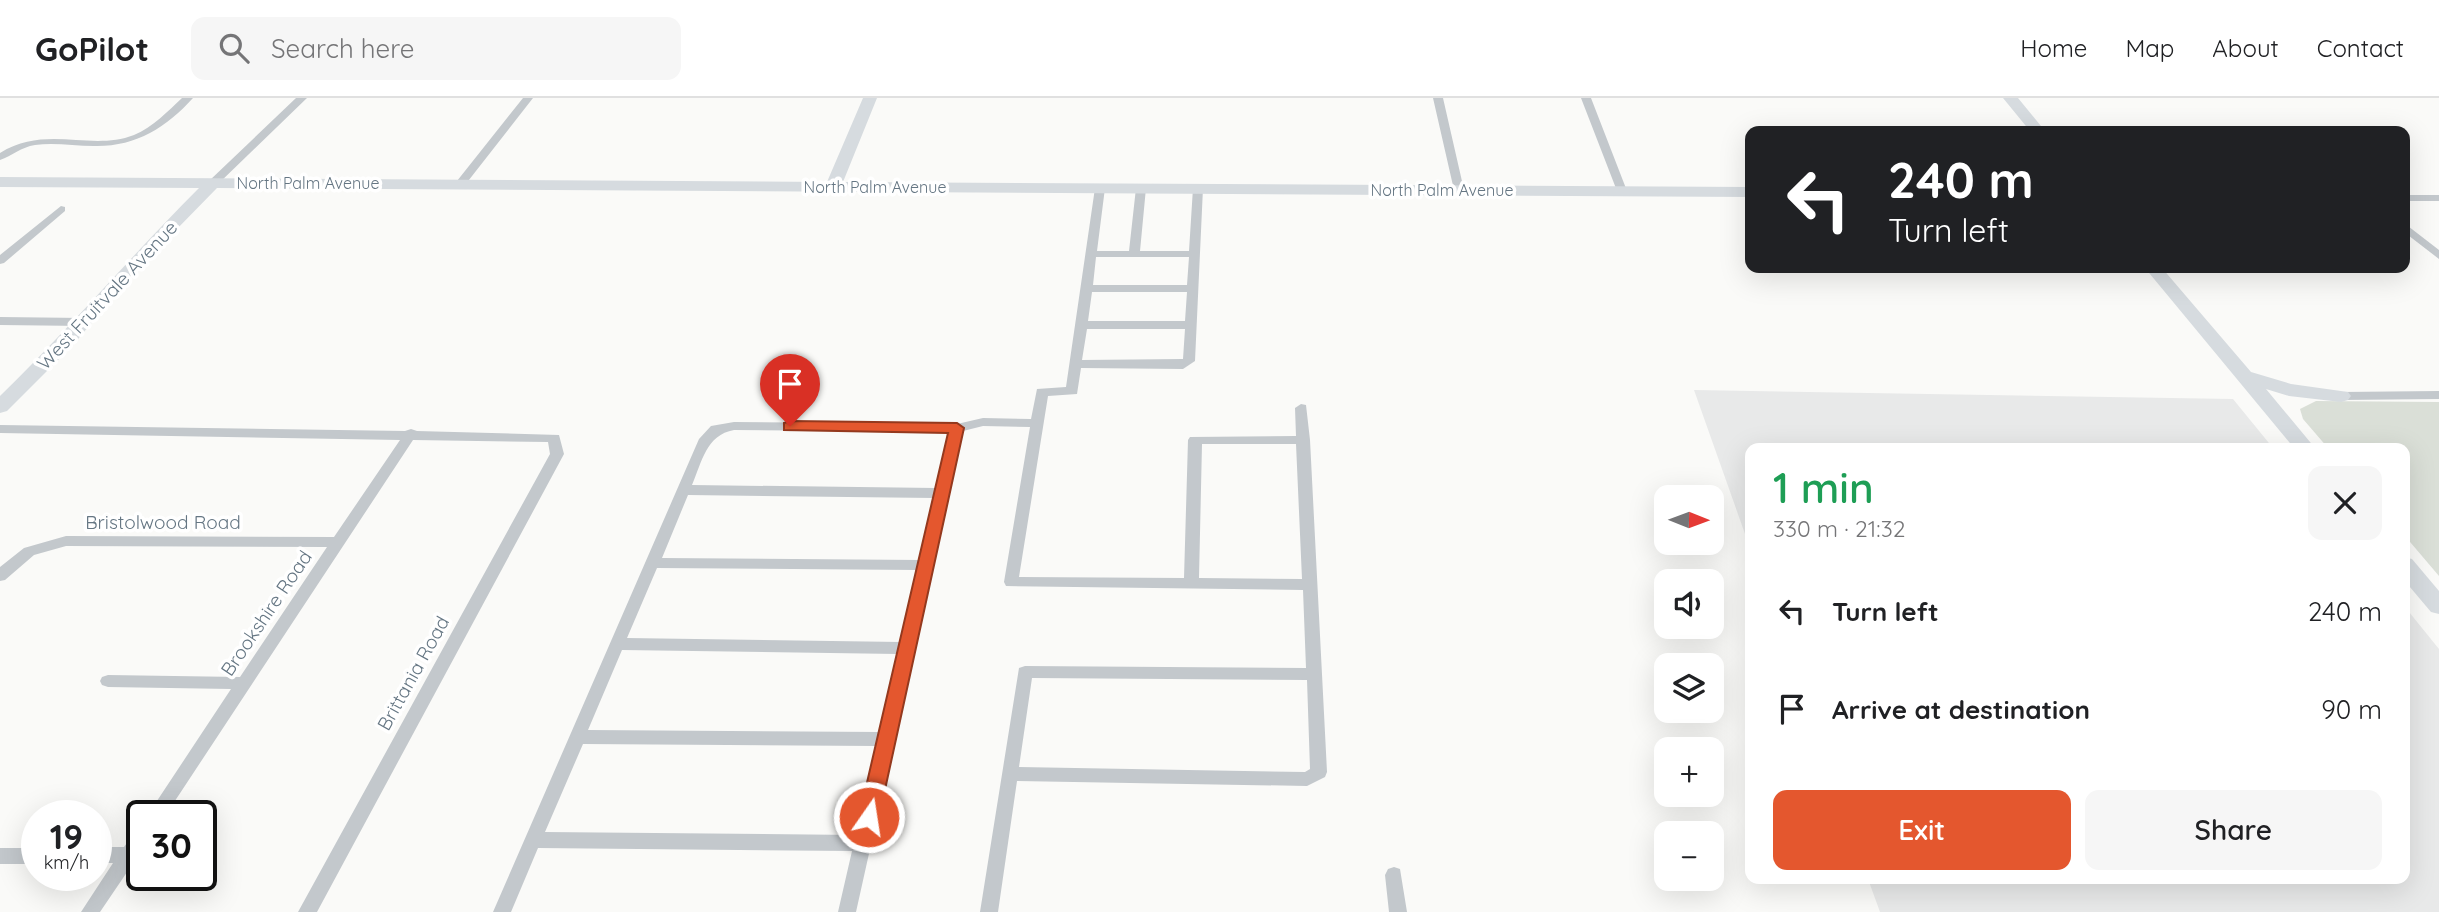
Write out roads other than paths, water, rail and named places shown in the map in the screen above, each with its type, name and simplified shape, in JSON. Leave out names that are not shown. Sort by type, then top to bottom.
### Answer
[{"type":"street","points":[[0,157],[28,141],[118,142],[140,136],[188,98]]},
{"type":"street","points":[[213,183],[302,98]]},
{"type":"street","points":[[461,183],[528,98]]},
{"type":"street","points":[[833,186],[870,98]]},
{"type":"street","points":[[1438,98],[1459,190]]},
{"type":"street","points":[[1587,98],[1622,191]]},
{"type":"street","points":[[2010,98],[2034,126]]},
{"type":"street","name":"North Palm Avenue","points":[[0,182],[1745,192]]},
{"type":"street","name":"West Fruitvale Avenue","points":[[0,407],[84,322],[125,272],[213,183]]},
{"type":"street","points":[[1100,188],[1072,391],[1042,392],[1011,582],[1310,585]]},
{"type":"street","points":[[1134,254],[1141,188]]},
{"type":"street","points":[[1076,364],[1183,365],[1189,361],[1198,188]]},
{"type":"street","points":[[2410,198],[2439,198]]},
{"type":"street","points":[[0,261],[61,209]]},
{"type":"street","points":[[2410,231],[2439,256]]},
{"type":"street","points":[[1091,254],[1195,254]]},
{"type":"street","points":[[2157,273],[2301,443]]},
{"type":"street","points":[[1086,288],[1193,289]]},
{"type":"street","points":[[0,321],[84,322]]},
{"type":"street","points":[[1081,325],[1191,325]]},
{"type":"street","points":[[2245,376],[2289,390],[2341,396]]},
{"type":"street","points":[[2262,397],[2299,401],[2341,396],[2439,395]]},
{"type":"street","points":[[1010,774],[1307,779],[1318,772],[1301,408]]},
{"type":"street","points":[[502,912],[704,442],[716,429],[734,426],[957,428],[983,422],[1037,423]]},
{"type":"street","points":[[847,912],[957,428]]},
{"type":"street","points":[[0,429],[411,433]]},
{"type":"street","name":"Brittania Road","points":[[307,912],[557,454],[554,438],[411,433]]},
{"type":"street","name":"Brookshire Road","points":[[166,800],[411,433]]},
{"type":"street","points":[[1191,584],[1195,440],[1303,440]]},
{"type":"street","points":[[683,490],[942,493]]},
{"type":"street","name":"Bristolwood Road","points":[[0,576],[16,558],[37,546],[66,541],[338,542]]},
{"type":"street","points":[[652,564],[926,565]]},
{"type":"street","points":[[2410,572],[2439,606]]},
{"type":"street","points":[[617,644],[907,648]]},
{"type":"street","points":[[989,912],[1025,672],[1314,674]]},
{"type":"street","points":[[108,681],[244,682]]},
{"type":"street","points":[[577,737],[887,739]]},
{"type":"street","points":[[533,840],[863,843]]},
{"type":"street","points":[[0,856],[21,856]]},
{"type":"street","points":[[90,912],[126,858]]},
{"type":"street","points":[[1394,875],[1398,912]]}]
